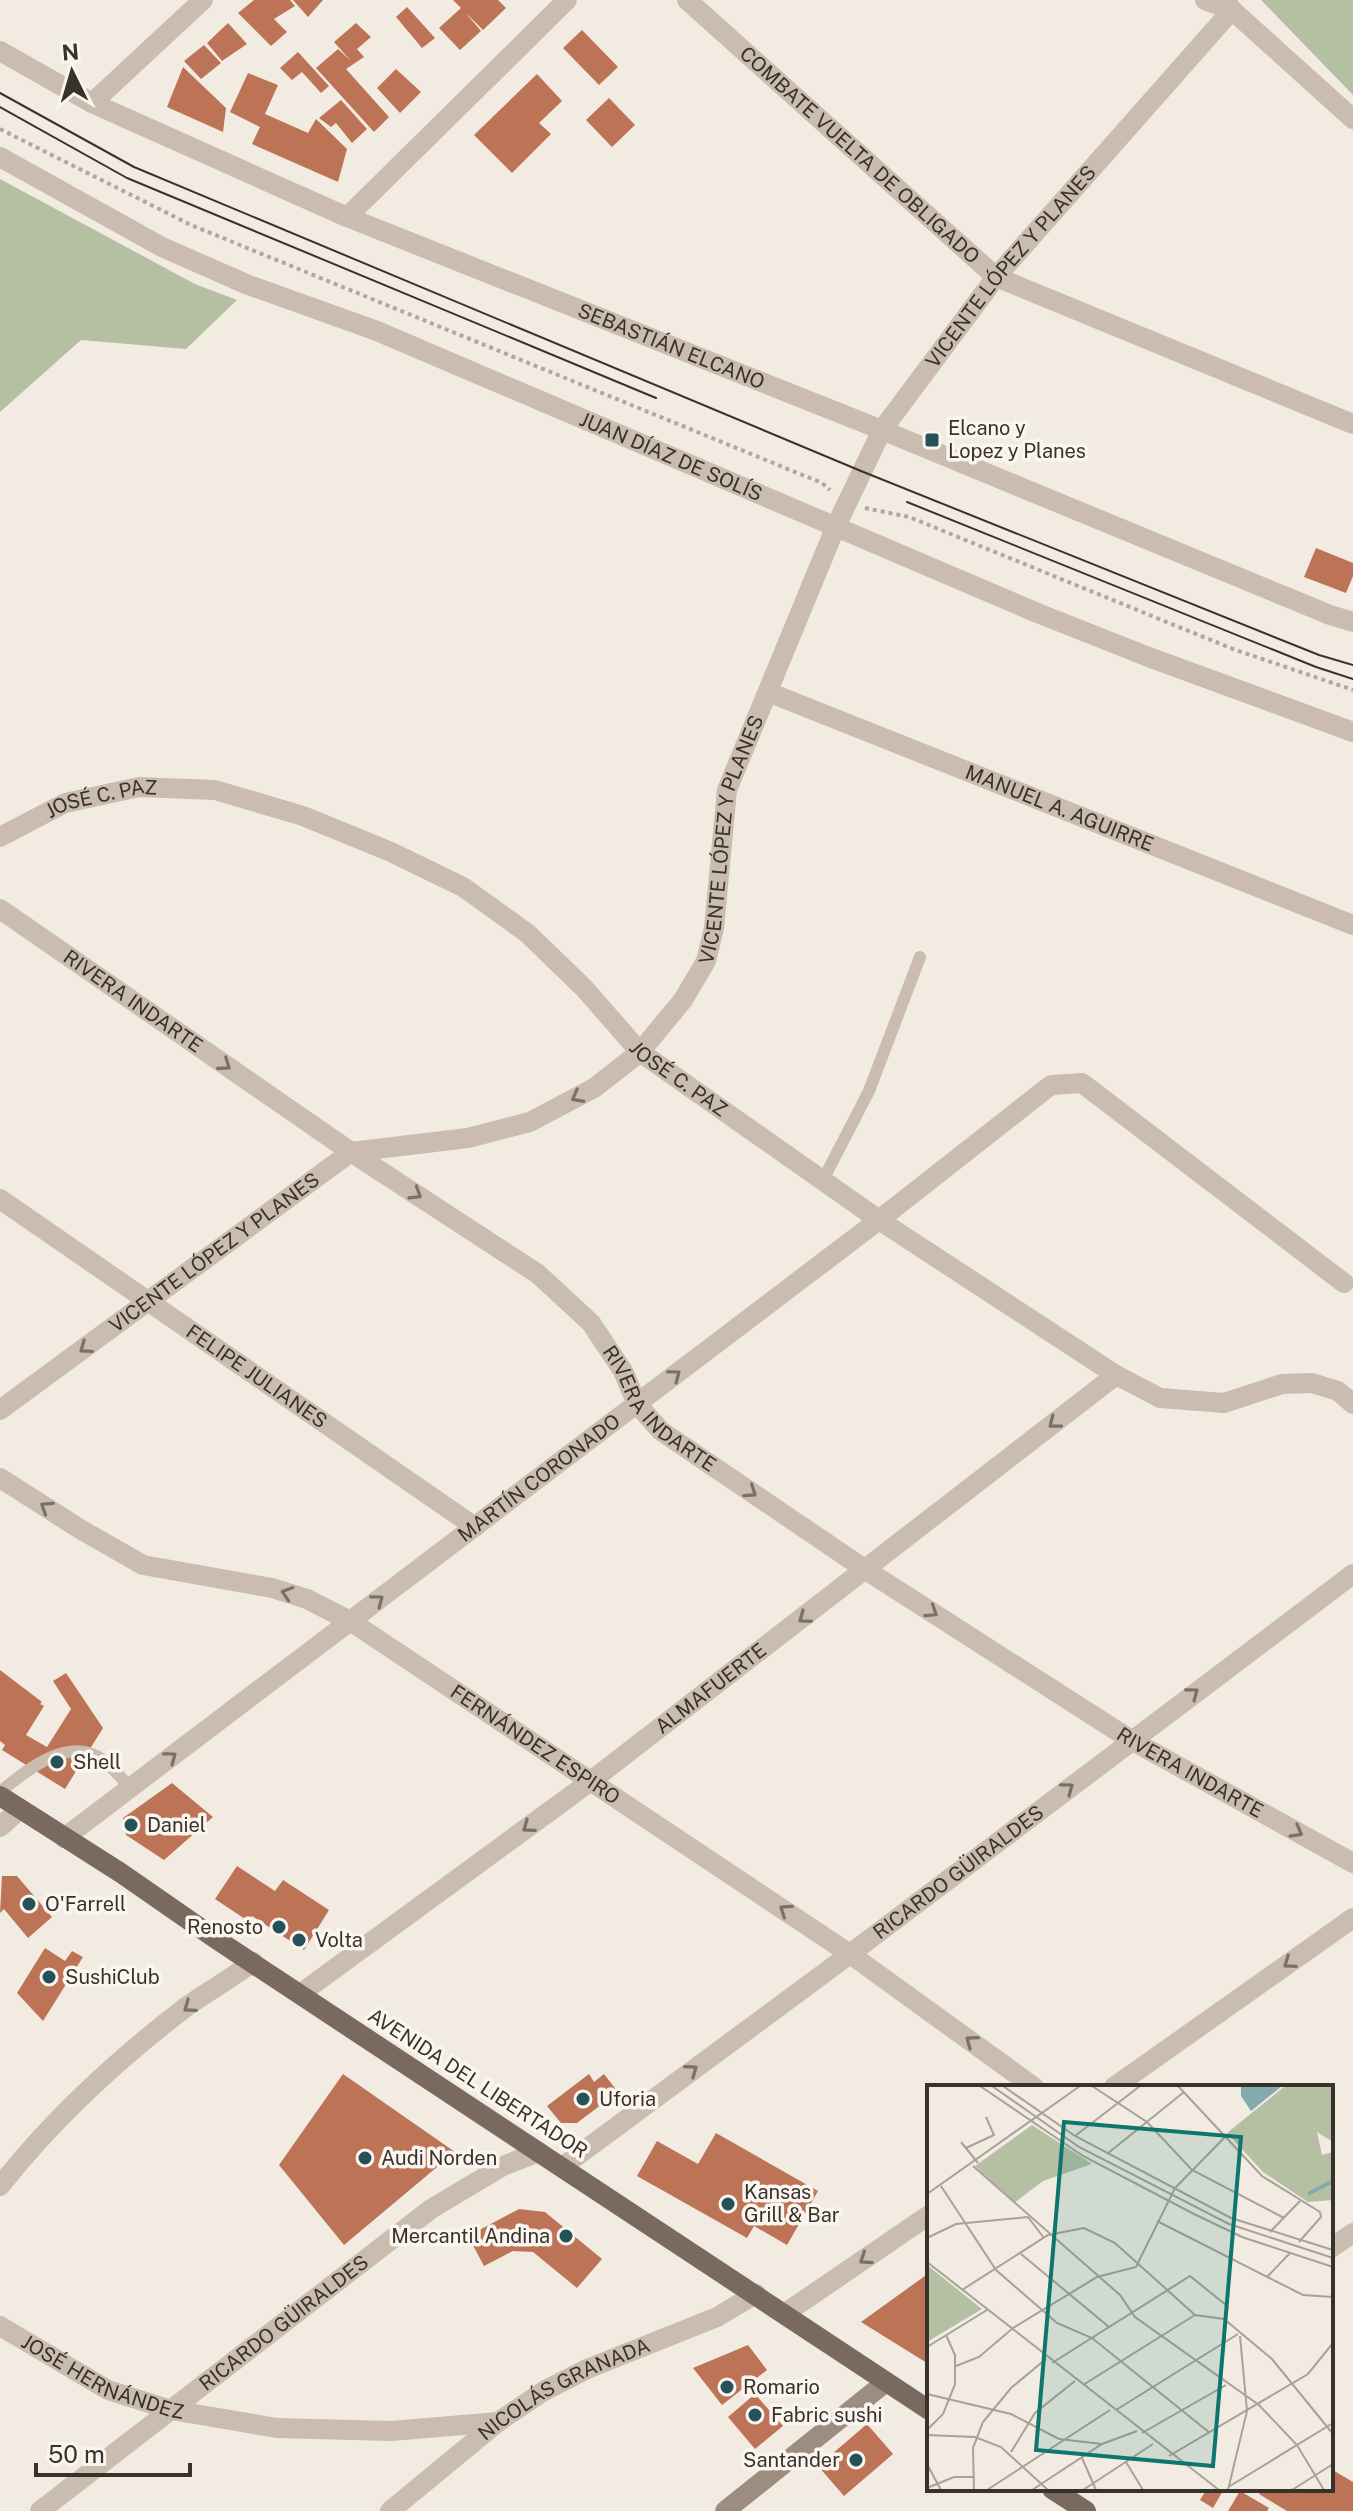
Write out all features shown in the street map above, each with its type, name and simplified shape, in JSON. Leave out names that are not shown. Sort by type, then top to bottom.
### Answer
[{"type":"main road","name":"AVENIDA DEL LIBERTADOR","points":[[0,1794],[19,1810],[121,1873],[927,2409]]},
{"type":"main road","points":[[1055,2491],[1086,2511]]},
{"type":"street","points":[[92,103],[203,0]]},
{"type":"street","points":[[347,217],[567,0]]},
{"type":"street","name":"COMBATE VUELTA DE OBLIGADO","points":[[687,0],[996,277],[1353,424]]},
{"type":"street","points":[[1205,0],[1230,3],[1353,119]]},
{"type":"street","name":"VICENTE LÓPEZ Y PLANES","points":[[0,1410],[351,1152],[468,1138],[530,1122],[594,1088],[640,1052],[683,1000],[706,961],[714,928],[727,790],[836,526],[882,430],[996,277],[1230,3]]},
{"type":"street","name":"SEBASTIÁN ELCANO","points":[[0,51],[92,103],[347,217],[1353,622]]},
{"type":"street","name":"JUAN DÍAZ DE SOLÍS","points":[[0,157],[162,247],[246,284],[377,331],[1146,656],[1353,732]]},
{"type":"street","name":"MANUEL A. AGUIRRE","points":[[768,692],[1353,925]]},
{"type":"street","name":"JOSÉ C. PAZ","points":[[0,837],[65,803],[139,787],[215,790],[303,816],[391,852],[463,887],[527,933],[584,988],[640,1052],[879,1220],[1116,1375],[1160,1398],[1224,1403],[1282,1384],[1312,1383],[1338,1391],[1353,1404]]},
{"type":"street","name":"RIVERA INDARTE","points":[[0,909],[351,1152],[538,1274],[591,1323],[623,1371],[637,1404],[661,1431],[866,1570],[1131,1740],[1353,1863]]},
{"type":"street","name":"MARTÍN CORONADO","points":[[64,1838],[879,1220],[1051,1085],[1082,1083],[1344,1283]]},
{"type":"street","name":"FELIPE JULIANES","points":[[0,1199],[151,1300],[475,1527]]},
{"type":"street","name":"ALMAFUERTE","points":[[300,1994],[591,1781],[1116,1375]]},
{"type":"street","name":"FERNÁNDEZ ESPIRO","points":[[0,1478],[143,1565],[272,1588],[307,1599],[350,1621],[850,1954],[1031,2085]]},
{"type":"street","name":"RICARDO GÜIRALDES","points":[[562,2167],[1353,1574]]},
{"type":"street","points":[[0,1827],[19,1810]]},
{"type":"street","points":[[1117,2085],[1353,1918]]},
{"type":"street","points":[[0,2186],[70,2108],[127,2055],[188,2006],[253,1962]]},
{"type":"street","name":"RICARDO GÜIRALDES","points":[[40,2511],[431,2209],[503,2166],[539,2152]]},
{"type":"street","points":[[784,2314],[927,2216]]},
{"type":"street","points":[[1333,2247],[1353,2233]]},
{"type":"street","name":"NICOLÁS GRANADA","points":[[390,2511],[498,2422],[544,2391],[587,2369],[717,2317],[756,2294]]},
{"type":"street","name":"JOSÉ HERNÁNDEZ","points":[[0,2326],[108,2390],[171,2410],[277,2428],[391,2431],[498,2422]]},
{"type":"street","points":[[725,2511],[886,2382]]},
{"type":"lane","points":[[823,1180],[869,1091],[920,957]]},
{"type":"lane","points":[[0,1794],[26,1771],[49,1757],[79,1751],[101,1759],[130,1788]]},
{"type":"path","points":[[0,129],[191,225],[822,483],[846,505],[909,517],[1233,649],[1353,690]]},
{"type":"green space","points":[[1261,0],[1353,0],[1353,95]]},
{"type":"green space","points":[[0,179],[195,284],[237,300],[186,349],[81,340],[0,412]]},
{"type":"building","points":[[254,0],[290,0],[295,6],[274,19],[287,32],[271,46],[238,13]]},
{"type":"building","points":[[293,0],[323,0],[308,17]]},
{"type":"building","points":[[453,0],[498,0],[506,8],[483,30],[465,12],[481,31],[460,50],[439,28],[461,8]]},
{"type":"building","points":[[407,7],[435,38],[422,48],[396,17]]},
{"type":"building","points":[[228,23],[247,44],[222,61],[207,43]]},
{"type":"building","points":[[356,23],[371,37],[357,49],[364,57],[346,69],[389,117],[374,132],[316,68],[338,49],[351,61],[334,42]]},
{"type":"building","points":[[582,30],[618,67],[599,85],[563,48]]},
{"type":"building","points":[[204,45],[221,63],[201,79],[184,61]]},
{"type":"building","points":[[298,52],[329,86],[321,93],[302,72],[292,80],[280,68]]},
{"type":"building","points":[[183,67],[226,108],[223,132],[167,107]]},
{"type":"building","points":[[396,69],[421,92],[400,113],[377,88]]},
{"type":"building","points":[[248,73],[278,85],[265,114],[308,133],[316,119],[347,149],[338,182],[252,144],[260,127],[230,112]]},
{"type":"building","points":[[537,74],[562,101],[539,123],[551,134],[512,173],[474,135]]},
{"type":"building","points":[[609,98],[635,125],[612,147],[586,120]]},
{"type":"building","points":[[341,100],[367,129],[352,143],[336,123],[331,127],[319,118]]},
{"type":"building","points":[[1316,548],[1353,563],[1353,576],[1346,593],[1304,577]]},
{"type":"building","points":[[0,1670],[42,1702],[40,1704],[44,1706],[26,1735],[47,1747],[71,1709],[53,1681],[66,1673],[103,1728],[65,1789],[2,1750],[5,1745],[0,1741]]},
{"type":"building","points":[[172,1783],[213,1817],[164,1860],[126,1835],[123,1818]]},
{"type":"building","points":[[237,1866],[275,1891],[283,1880],[329,1910],[304,1950],[252,1916],[248,1921],[215,1899]]},
{"type":"building","points":[[2,1876],[17,1876],[52,1917],[28,1938],[4,1909],[0,1913]]},
{"type":"building","name":"SushiClub","points":[[45,1948],[65,1961],[72,1951],[83,1957],[43,2021],[17,1993]]},
{"type":"building","name":"Audi Norden","points":[[343,2074],[455,2152],[344,2245],[279,2165]]},
{"type":"building","name":"Uforia","points":[[589,2074],[594,2082],[604,2074],[618,2092],[577,2123],[561,2123],[547,2106]]},
{"type":"building","points":[[716,2133],[818,2191],[787,2245],[754,2226],[747,2238],[637,2176],[657,2141],[698,2164]]},
{"type":"building","points":[[519,2209],[545,2212],[602,2259],[577,2288],[533,2252],[513,2251],[484,2266],[468,2236]]},
{"type":"building","points":[[927,2274],[927,2363],[861,2322]]},
{"type":"building","name":"Romario","points":[[748,2345],[767,2370],[722,2405],[693,2368]]},
{"type":"building","points":[[755,2394],[783,2426],[755,2449],[728,2417]]},
{"type":"building","name":"Santander","points":[[867,2424],[893,2454],[844,2496],[818,2466]]},
{"type":"building","points":[[1333,2470],[1353,2482],[1353,2511],[1287,2511],[1259,2494],[1261,2491],[1333,2491]]},
{"type":"building","points":[[1206,2491],[1223,2491],[1213,2508],[1200,2500]]},
{"type":"building","points":[[1240,2491],[1269,2508],[1267,2511],[1228,2511]]},
{"type":"tram line","points":[[0,93],[134,167],[861,471],[1319,655],[1353,665]]},
{"type":"tram line","points":[[0,107],[127,178],[656,398]]},
{"type":"tram line","points":[[907,502],[1316,667],[1353,679]]},
{"type":"place","name":"Elcano y Lopez y Planes","points":[[932,440]]},
{"type":"place","name":"Shell","points":[[57,1762]]},
{"type":"place","name":"Daniel","points":[[131,1825]]},
{"type":"place","name":"O'Farrell","points":[[29,1904]]},
{"type":"place","name":"Renosto","points":[[279,1927]]},
{"type":"place","name":"Volta","points":[[299,1940]]},
{"type":"place","name":"SushiClub","points":[[49,1977]]},
{"type":"place","name":"Uforia","points":[[583,2099]]},
{"type":"place","name":"Audi Norden","points":[[365,2158]]},
{"type":"place","name":"Kansas Grill & Bar","points":[[728,2204]]},
{"type":"place","name":"Mercantil Andina","points":[[566,2236]]},
{"type":"place","name":"Romario","points":[[727,2387]]},
{"type":"place","name":"Fabric sushi","points":[[755,2415]]},
{"type":"place","name":"Santander","points":[[856,2460]]}]
